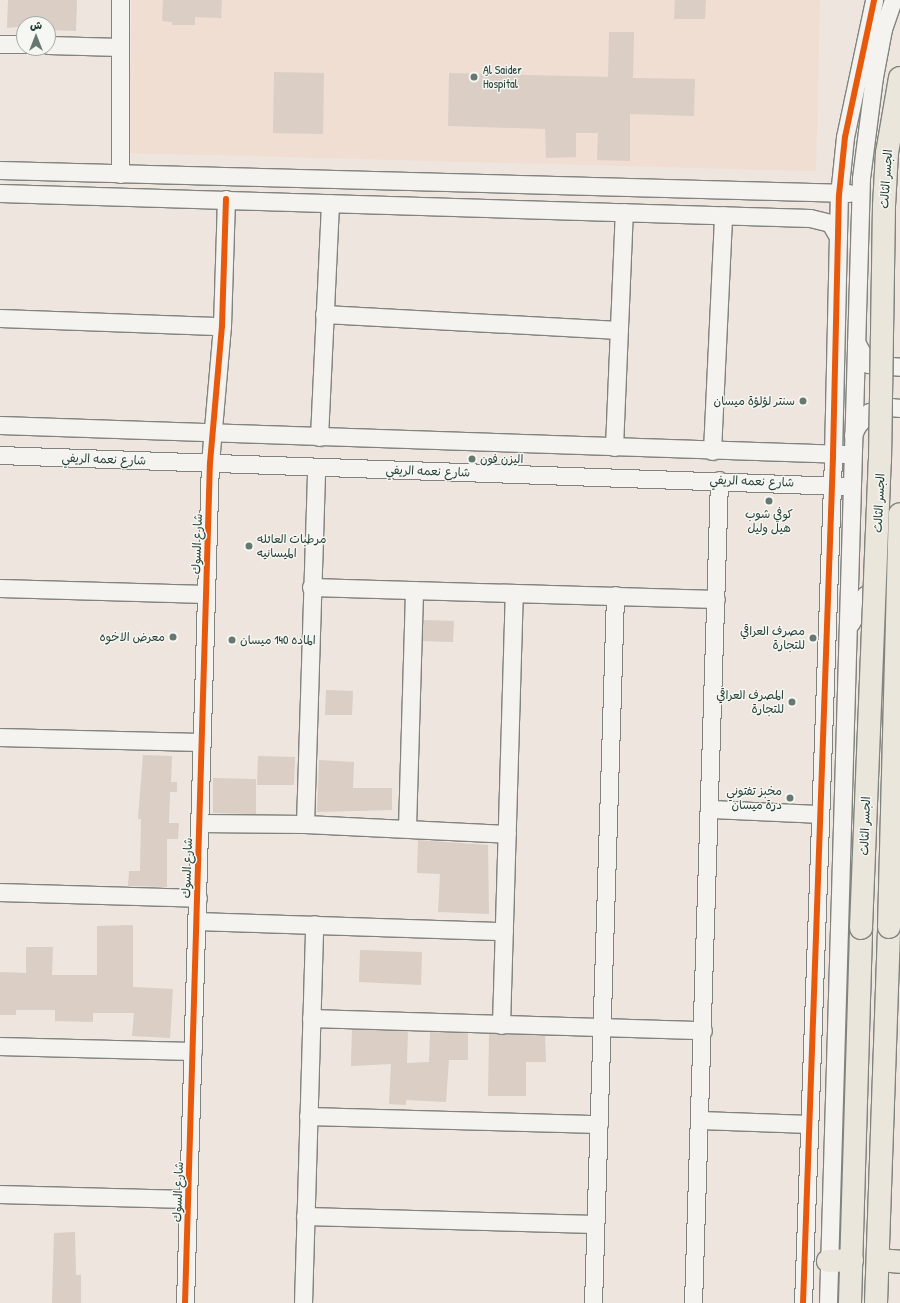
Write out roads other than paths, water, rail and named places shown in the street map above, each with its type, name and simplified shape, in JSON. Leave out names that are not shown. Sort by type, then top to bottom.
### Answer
[{"type":"main road","name":"الجسر الثالث","points":[[850,1303],[861,928],[880,468],[884,206],[888,153],[900,78]]},
{"type":"main road","name":"الجسر الثالث","points":[[876,1303],[889,1261],[889,926],[900,514]]},
{"type":"main road","points":[[828,1261],[852,1260]]},
{"type":"street","points":[[120,0],[120,174]]},
{"type":"street","points":[[803,1303],[819,814],[833,455],[838,298],[839,195],[851,104],[874,0]]},
{"type":"street","points":[[828,1303],[833,1063],[851,527],[855,336],[862,171],[874,77],[883,29],[893,0]]},
{"type":"street","points":[[0,44],[16,44]]},
{"type":"street","points":[[56,45],[120,47]]},
{"type":"street","points":[[0,170],[839,195],[853,190],[862,171]]},
{"type":"street","points":[[366,182],[366,204]]},
{"type":"street","points":[[0,193],[810,218],[830,223],[838,237]]},
{"type":"street","points":[[809,193],[823,198],[827,206],[822,215],[810,218]]},
{"type":"street","name":"شارع السوك","points":[[185,1303],[210,463],[222,326],[226,199]]},
{"type":"street","points":[[319,437],[330,203]]},
{"type":"street","points":[[614,448],[624,212]]},
{"type":"street","points":[[712,451],[723,215]]},
{"type":"street","points":[[838,298],[857,297]]},
{"type":"street","points":[[324,314],[619,330]]},
{"type":"street","points":[[0,318],[222,326]]},
{"type":"street","points":[[855,336],[862,356],[868,364],[900,367]]},
{"type":"street","points":[[852,446],[857,426],[869,412],[890,407],[900,408]]},
{"type":"street","points":[[0,425],[833,455],[852,446]]},
{"type":"street","name":"شارع نعمه الريفي","points":[[0,455],[316,468],[832,483],[844,486],[851,494]]},
{"type":"street","points":[[305,824],[311,587],[316,468]]},
{"type":"street","points":[[693,1303],[703,1030],[719,480]]},
{"type":"street","points":[[851,527],[858,544],[868,551],[880,556],[900,555]]},
{"type":"street","points":[[311,587],[716,599]]},
{"type":"street","points":[[0,588],[206,594]]},
{"type":"street","points":[[407,828],[414,590]]},
{"type":"street","points":[[847,644],[855,610],[865,595],[878,590],[900,593]]},
{"type":"street","points":[[501,1025],[514,594]]},
{"type":"street","points":[[593,1303],[615,595]]},
{"type":"street","points":[[0,736],[202,742]]},
{"type":"street","points":[[709,809],[819,814]]},
{"type":"street","points":[[200,823],[305,824],[507,834]]},
{"type":"street","points":[[0,892],[198,898]]},
{"type":"street","points":[[197,921],[504,931]]},
{"type":"street","points":[[303,1303],[314,924]]},
{"type":"street","points":[[311,1018],[703,1030]]},
{"type":"street","points":[[0,1046],[193,1051]]},
{"type":"street","points":[[811,1063],[833,1063]]},
{"type":"street","points":[[308,1116],[599,1124]]},
{"type":"street","points":[[700,1120],[809,1124]]},
{"type":"street","points":[[0,1194],[188,1199]]},
{"type":"street","points":[[305,1216],[596,1224]]},
{"type":"place","name":"ِAl Saider Hospital","points":[[474,77]]},
{"type":"place","name":"سنتر لؤلؤة ميسان","points":[[803,401]]},
{"type":"place","name":"اليزن فون","points":[[472,459]]},
{"type":"place","name":"كوفي شوب هيل وليل","points":[[769,501]]},
{"type":"place","name":"مرطبات العائله الميسانيه","points":[[249,546]]},
{"type":"place","name":"معرض الاخوه","points":[[173,637]]},
{"type":"place","name":"مصرف العراقي للتجارة","points":[[813,638]]},
{"type":"place","name":"الماده 140 ميسان","points":[[232,640]]},
{"type":"place","name":"المصرف العراقي للتجارة","points":[[792,702]]},
{"type":"place","name":"مخبز تفتوني درة ميسان","points":[[790,798]]}]
